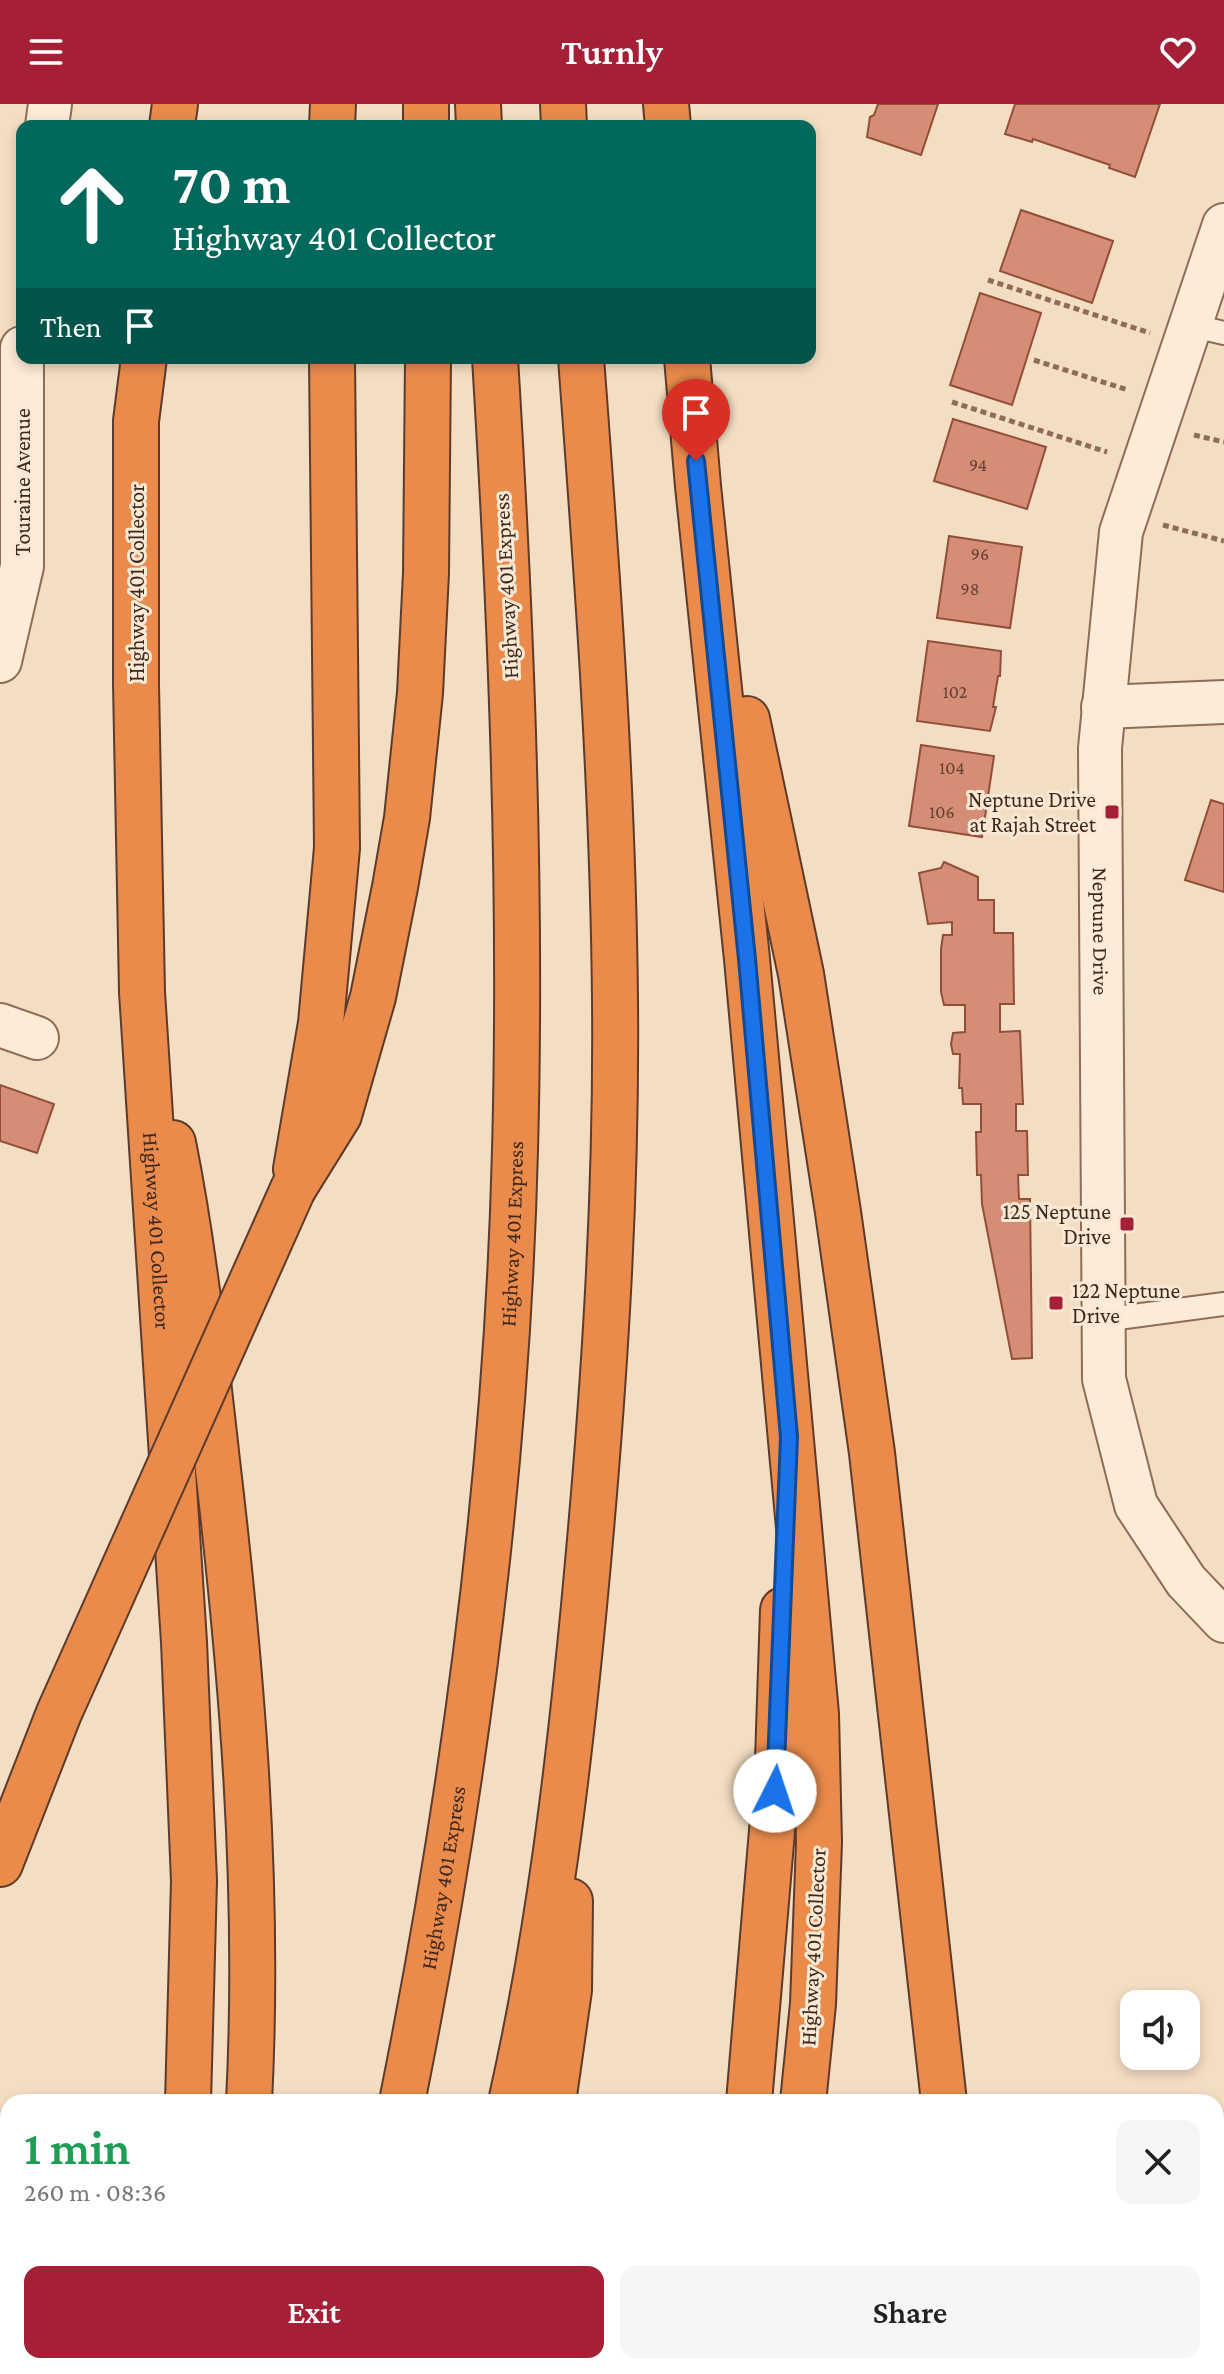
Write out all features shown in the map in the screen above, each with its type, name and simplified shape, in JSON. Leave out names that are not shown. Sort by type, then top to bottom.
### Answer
[{"type":"highway","name":"Highway 401 Collector","points":[[143,364],[136,421],[136,684],[142,992],[184,1642],[193,1865],[188,2094]]},
{"type":"highway","points":[[293,1189],[321,1023],[337,848],[332,364]]},
{"type":"highway","points":[[0,1864],[59,1713],[293,1189],[339,1115],[373,997],[407,818],[420,693],[426,573],[428,364]]},
{"type":"highway","name":"Highway 401 Express","points":[[404,2094],[434,1943],[466,1731],[490,1521],[506,1336],[515,1153],[517,998],[510,646],[495,364]]},
{"type":"highway","points":[[513,2094],[549,1905],[572,1735],[599,1451],[613,1181],[615,1015],[610,813],[581,364]]},
{"type":"highway","name":"Highway 401 Collector","points":[[688,364],[749,975],[816,1714],[819,1842],[813,2004],[804,2094]]},
{"type":"highway","points":[[698,486],[801,974],[838,1212],[872,1453],[943,2094]]},
{"type":"highway","points":[[142,992],[190,1225],[229,1565],[252,1879],[249,2094]]},
{"type":"highway","points":[[750,2094],[778,1760],[789,1437]]},
{"type":"highway","points":[[554,2094],[569,1990],[572,1735]]},
{"type":"street","name":"Neptune Drive","points":[[1224,225],[1200,334],[1177,418],[1144,464],[1121,532],[1100,764],[1104,1379],[1136,1505],[1186,1581],[1224,1621]]},
{"type":"street","name":"Touraine Avenue","points":[[0,661],[22,566],[22,364]]},
{"type":"street","points":[[1103,707],[1224,702]]},
{"type":"lane","points":[[1103,1320],[1224,1304]]},
{"type":"path","points":[[988,280],[1200,334]]},
{"type":"path","points":[[1034,360],[1177,418],[1224,442]]},
{"type":"path","points":[[952,402],[1144,464]]},
{"type":"path","points":[[1159,524],[1224,541]]},
{"type":"building","points":[[878,104],[938,104],[921,155],[867,137],[870,117]]},
{"type":"building","points":[[1015,104],[1160,104],[1135,177],[1109,168],[1110,165],[1033,139],[1032,142],[1005,134]]},
{"type":"building","points":[[1021,210],[1113,241],[1092,303],[1000,271]]},
{"type":"building","points":[[980,293],[1041,313],[1012,405],[950,385]]},
{"type":"building","points":[[953,419],[1046,447],[1027,509],[934,481]]},
{"type":"building","points":[[949,536],[1022,547],[1010,628],[937,618]]},
{"type":"building","points":[[928,641],[1001,651],[1000,676],[993,707],[996,707],[990,731],[917,721]]},
{"type":"building","points":[[921,745],[994,756],[982,837],[909,826]]},
{"type":"building","points":[[1211,800],[1224,804],[1224,892],[1185,880]]},
{"type":"building","points":[[944,862],[978,877],[978,900],[994,900],[994,933],[1013,933],[1014,1004],[1000,1004],[1000,1032],[1020,1031],[1023,1104],[1016,1104],[1016,1131],[1027,1131],[1028,1175],[1018,1175],[1019,1199],[1030,1199],[1032,1358],[1012,1359],[982,1204],[981,1175],[977,1175],[976,1132],[981,1132],[981,1104],[963,1104],[962,1088],[959,1088],[960,1054],[953,1054],[951,1044],[953,1033],[965,1032],[965,1005],[944,1005],[941,992],[943,935],[952,935],[952,922],[928,924],[919,873],[941,868]]},
{"type":"building","points":[[0,1085],[54,1104],[37,1153],[0,1141]]},
{"type":"place","name":"Neptune Drive at Rajah Street","points":[[1112,812]]},
{"type":"place","name":"125 Neptune Drive","points":[[1127,1224]]},
{"type":"place","name":"122 Neptune Drive","points":[[1056,1303]]},
{"type":"route","points":[[696,461],[747,959],[789,1437],[775,1791]]}]
